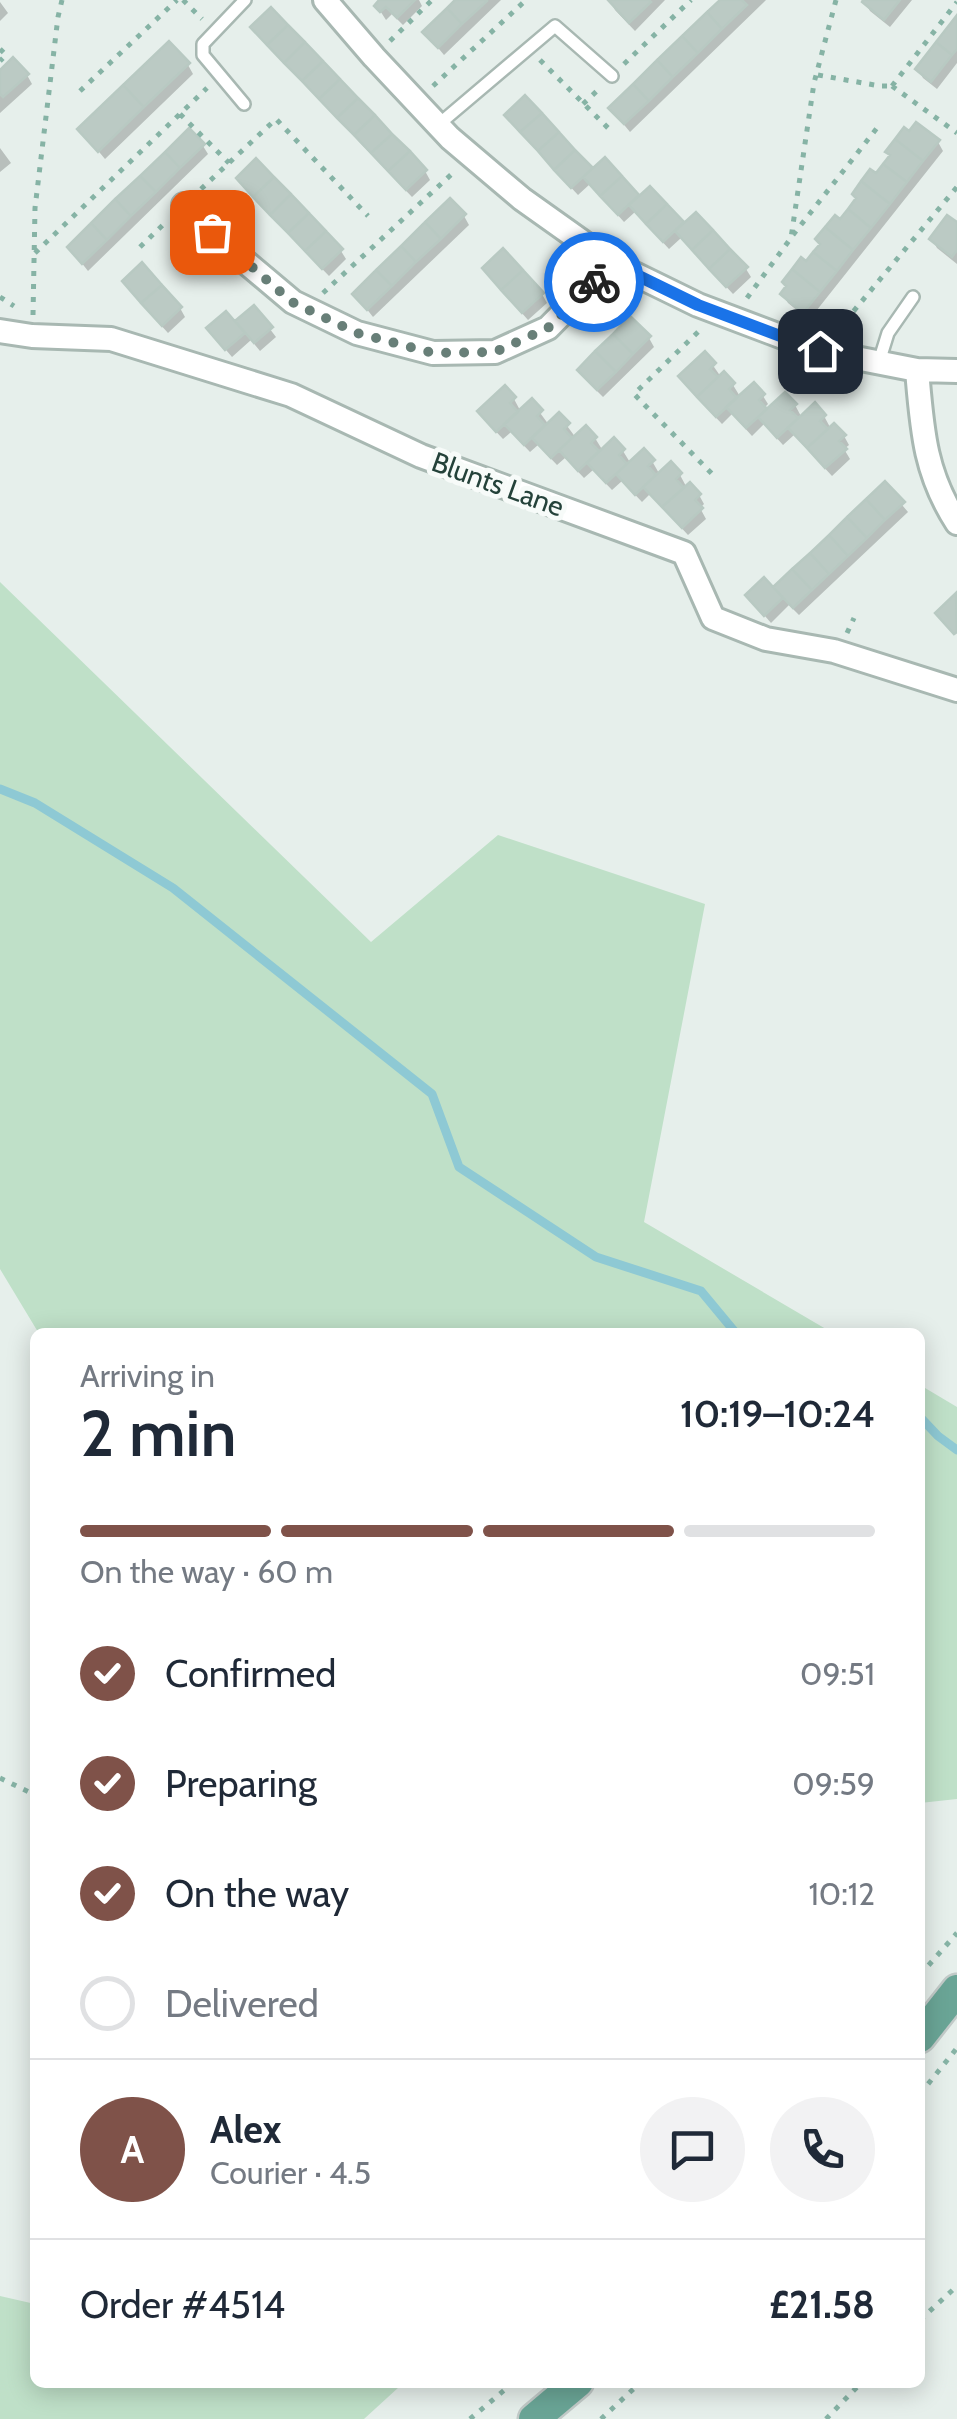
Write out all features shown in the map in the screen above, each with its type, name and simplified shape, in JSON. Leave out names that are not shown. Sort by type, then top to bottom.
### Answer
[{"type":"main road","points":[[925,2031],[957,1990]]},
{"type":"main road","points":[[534,2419],[571,2388]]},
{"type":"street","points":[[325,0],[450,138],[522,198],[612,263],[725,315],[820,351],[917,370],[957,371]]},
{"type":"street","points":[[184,206],[292,302],[357,333],[433,353],[495,352],[548,328],[612,263]]},
{"type":"street","name":"Blunts Lane","points":[[0,331],[112,339],[292,395],[421,456],[684,552],[713,618],[766,639],[834,651],[957,690]]},
{"type":"street","points":[[917,370],[924,448],[940,496],[957,523]]},
{"type":"lane","points":[[244,104],[202,55],[203,44],[245,0]]},
{"type":"lane","points":[[438,125],[555,26],[612,76]]},
{"type":"lane","points":[[879,362],[888,332],[913,298]]},
{"type":"path","points":[[32,336],[36,208],[62,0]]},
{"type":"path","points":[[374,57],[432,0]]},
{"type":"path","points":[[416,102],[526,0]]},
{"type":"path","points":[[584,104],[690,0]]},
{"type":"path","points":[[791,238],[814,83],[836,0]]},
{"type":"path","points":[[80,91],[177,1],[215,32]]},
{"type":"path","points":[[892,86],[957,2]]},
{"type":"path","points":[[528,48],[609,129]]},
{"type":"path","points":[[0,49],[6,55],[0,61]]},
{"type":"path","points":[[818,74],[892,86],[956,129]]},
{"type":"path","points":[[34,254],[220,76]]},
{"type":"path","points":[[180,114],[229,163]]},
{"type":"path","points":[[140,247],[276,118],[368,216]]},
{"type":"path","points":[[717,480],[634,394],[725,315],[877,128]]},
{"type":"path","points":[[306,308],[448,177]]},
{"type":"path","points":[[820,351],[956,189]]},
{"type":"path","points":[[0,1778],[30,1793]]},
{"type":"path","points":[[925,1969],[957,1933]]},
{"type":"path","points":[[925,2088],[957,2048]]},
{"type":"path","points":[[925,2315],[957,2286]]},
{"type":"path","points":[[470,2419],[507,2388]]},
{"type":"path","points":[[601,2419],[635,2388]]},
{"type":"path","points":[[826,2419],[856,2388]]},
{"type":"green space","points":[[0,582],[371,942],[498,835],[705,904],[644,1222],[824,1328],[36,1328],[0,1269]]},
{"type":"green space","points":[[925,1388],[957,1407],[957,1799],[925,1802]]},
{"type":"green space","points":[[0,2296],[30,2303],[30,2388],[398,2388],[364,2419],[0,2419]]},
{"type":"building","points":[[379,0],[415,0],[397,18],[386,7],[380,12],[374,6]]},
{"type":"building","points":[[455,0],[487,1],[462,24],[447,8]]},
{"type":"building","points":[[608,0],[649,0],[651,2],[629,23]]},
{"type":"building","points":[[720,0],[742,0],[747,5],[722,29],[707,12]]},
{"type":"building","points":[[863,0],[900,0],[884,20]]},
{"type":"building","points":[[271,7],[288,25],[267,45],[250,27]]},
{"type":"building","points":[[447,8],[462,24],[438,48],[422,32]]},
{"type":"building","points":[[707,12],[722,29],[698,53],[682,36]]},
{"type":"building","points":[[957,15],[957,49],[952,55],[936,42]]},
{"type":"building","points":[[288,25],[305,42],[284,63],[267,45]]},
{"type":"building","points":[[682,36],[698,53],[673,77],[657,60]]},
{"type":"building","points":[[169,41],[190,63],[144,107],[123,85]]},
{"type":"building","points":[[305,42],[323,61],[302,81],[284,63]]},
{"type":"building","points":[[936,42],[952,55],[931,82],[915,69]]},
{"type":"building","points":[[13,57],[29,74],[3,97],[0,70]]},
{"type":"building","points":[[657,60],[673,77],[649,101],[633,84]]},
{"type":"building","points":[[323,61],[340,79],[319,99],[302,81]]},
{"type":"building","points":[[340,79],[358,98],[337,118],[319,99]]},
{"type":"building","points":[[633,84],[649,101],[624,124],[608,108]]},
{"type":"building","points":[[123,85],[144,107],[98,152],[77,129]]},
{"type":"building","points":[[525,95],[542,113],[520,132],[504,115]]},
{"type":"building","points":[[358,98],[375,115],[354,135],[337,118]]},
{"type":"building","points":[[542,113],[559,132],[538,151],[520,132]]},
{"type":"building","points":[[375,115],[392,134],[371,153],[354,135]]},
{"type":"building","points":[[916,122],[940,140],[923,161],[895,139],[904,127],[909,131]]},
{"type":"building","points":[[189,128],[205,144],[180,168],[165,152]]},
{"type":"building","points":[[559,132],[575,150],[554,170],[538,151]]},
{"type":"building","points":[[392,134],[410,151],[388,171],[371,153]]},
{"type":"building","points":[[895,139],[923,161],[907,182],[883,164],[890,155],[885,152]]},
{"type":"building","points":[[575,150],[593,168],[571,188],[554,170]]},
{"type":"building","points":[[410,151],[427,170],[406,190],[388,171]]},
{"type":"building","points":[[165,152],[180,168],[156,192],[140,176]]},
{"type":"building","points":[[605,157],[622,176],[600,196],[583,177]]},
{"type":"building","points":[[256,158],[274,177],[253,197],[236,178]]},
{"type":"building","points":[[883,164],[907,182],[890,204],[861,181],[870,169],[876,173]]},
{"type":"building","points":[[140,176],[156,192],[131,216],[115,199]]},
{"type":"building","points":[[622,176],[639,195],[618,215],[600,196]]},
{"type":"building","points":[[274,177],[291,194],[270,215],[253,197]]},
{"type":"building","points":[[861,181],[890,204],[871,228],[848,209]]},
{"type":"building","points":[[650,186],[667,204],[646,224],[629,205]]},
{"type":"building","points":[[291,194],[309,213],[288,233],[270,215]]},
{"type":"building","points":[[450,198],[466,214],[441,239],[425,222]]},
{"type":"building","points":[[115,199],[131,216],[107,240],[91,223]]},
{"type":"building","points":[[667,204],[684,222],[663,242],[646,224]]},
{"type":"building","points":[[848,209],[871,228],[853,250],[825,227],[835,215],[840,219]]},
{"type":"building","points":[[696,212],[713,230],[692,250],[675,231]]},
{"type":"building","points":[[309,213],[326,231],[305,251],[288,233]]},
{"type":"building","points":[[947,215],[957,222],[957,250],[952,257],[929,239]]},
{"type":"building","points":[[425,222],[441,239],[416,262],[401,246]]},
{"type":"building","points":[[91,223],[107,240],[82,264],[67,247]]},
{"type":"building","points":[[825,227],[853,250],[837,271],[813,252],[820,244],[815,239]]},
{"type":"building","points":[[713,230],[730,249],[709,269],[692,250]]},
{"type":"building","points":[[326,231],[343,249],[322,269],[305,251]]},
{"type":"building","points":[[401,246],[416,262],[392,286],[376,270]]},
{"type":"building","points":[[503,248],[523,270],[501,290],[482,268]]},
{"type":"building","points":[[730,249],[748,267],[726,287],[709,269]]},
{"type":"building","points":[[813,252],[837,271],[820,292],[792,269],[801,257],[806,261]]},
{"type":"building","points":[[142,262],[162,285],[141,303],[122,281]]},
{"type":"building","points":[[792,269],[820,292],[803,313],[780,294],[786,286],[782,282]]},
{"type":"building","points":[[376,270],[392,286],[367,310],[352,294]]},
{"type":"building","points":[[523,270],[544,293],[522,313],[501,290]]},
{"type":"building","points":[[162,285],[182,307],[162,326],[141,303]]},
{"type":"building","points":[[254,305],[273,327],[254,343],[235,321]]},
{"type":"building","points":[[226,311],[245,333],[225,350],[206,328]]},
{"type":"building","points":[[630,316],[651,336],[633,354],[613,334]]},
{"type":"building","points":[[613,334],[633,354],[616,372],[595,351]]},
{"type":"building","points":[[595,351],[616,372],[597,390],[577,370]]},
{"type":"building","points":[[705,351],[716,363],[710,369],[718,377],[697,397],[678,376]]},
{"type":"building","points":[[724,371],[735,383],[729,389],[737,398],[716,417],[697,397]]},
{"type":"building","points":[[754,382],[765,394],[759,400],[767,409],[746,428],[726,407]]},
{"type":"building","points":[[505,385],[516,397],[510,403],[518,412],[496,432],[477,411]]},
{"type":"building","points":[[785,392],[797,404],[790,410],[798,418],[777,438],[758,417]]},
{"type":"building","points":[[532,398],[543,410],[537,416],[545,425],[524,445],[504,424]]},
{"type":"building","points":[[815,402],[826,415],[820,421],[828,429],[807,448],[788,428]]},
{"type":"building","points":[[559,412],[570,423],[564,429],[572,438],[551,458],[532,438]]},
{"type":"building","points":[[834,423],[846,435],[839,441],[847,449],[825,468],[807,448]]},
{"type":"building","points":[[586,425],[597,437],[591,443],[599,451],[578,471],[559,450]]},
{"type":"building","points":[[614,437],[625,449],[619,455],[627,464],[606,483],[587,463]]},
{"type":"building","points":[[644,448],[655,460],[648,466],[656,475],[635,495],[616,474]]},
{"type":"building","points":[[671,461],[682,473],[676,479],[684,488],[662,507],[643,487]]},
{"type":"building","points":[[885,481],[905,502],[885,520],[866,499]]},
{"type":"building","points":[[690,482],[701,494],[695,500],[703,508],[682,528],[662,507]]},
{"type":"building","points":[[866,499],[885,520],[867,538],[847,517]]},
{"type":"building","points":[[847,517],[867,538],[848,556],[829,535]]},
{"type":"building","points":[[829,535],[848,556],[829,574],[810,553]]},
{"type":"building","points":[[810,553],[829,574],[812,590],[792,569]]},
{"type":"building","points":[[792,569],[812,590],[793,608],[773,587]]},
{"type":"building","points":[[764,577],[783,598],[764,616],[745,595]]},
{"type":"building","points":[[956,593],[957,632],[954,634],[935,613]]},
{"type":"waterway","points":[[0,789],[35,803],[173,888],[432,1094],[459,1167],[596,1257],[701,1291],[732,1328]]},
{"type":"waterway","points":[[925,1422],[957,1450]]},
{"type":"way so far","points":[[212,232],[292,302],[357,333],[433,353],[495,352],[548,328],[594,282]]},
{"type":"route","points":[[594,282],[612,263],[698,305],[820,351]]}]
